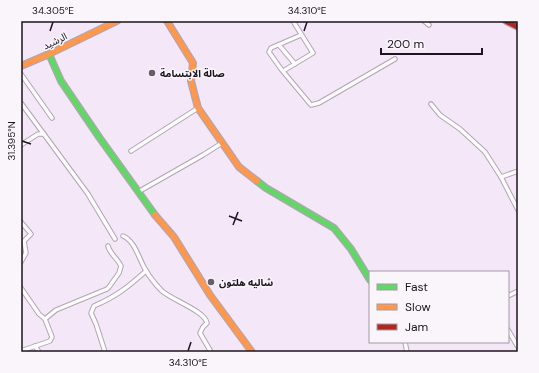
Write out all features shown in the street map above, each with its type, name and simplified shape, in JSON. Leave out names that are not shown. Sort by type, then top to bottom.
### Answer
[{"type":"street","name":"الرشيد","points":[[21,66],[117,21]]},
{"type":"street","points":[[167,21],[193,63],[191,81],[198,108],[239,167],[266,188],[334,228],[351,249],[369,278]]},
{"type":"street","points":[[283,72],[313,53],[293,21]]},
{"type":"street","points":[[424,21],[429,25]]},
{"type":"street","points":[[506,21],[518,27]]},
{"type":"street","points":[[301,35],[279,44],[270,49],[269,52],[283,72],[311,105],[319,103],[395,59]]},
{"type":"street","points":[[279,44],[295,64]]},
{"type":"street","points":[[49,54],[62,81],[138,192],[154,214],[174,237],[210,295],[252,352]]},
{"type":"street","points":[[21,74],[52,118]]},
{"type":"street","points":[[21,103],[88,194],[115,240]]},
{"type":"street","points":[[431,104],[440,115],[460,128],[485,152],[501,177],[518,210]]},
{"type":"street","points":[[131,151],[198,108]]},
{"type":"street","points":[[21,146],[38,134],[44,134]]},
{"type":"street","points":[[138,192],[203,156],[222,143]]},
{"type":"street","points":[[501,177],[518,171]]},
{"type":"street","points":[[21,222],[31,234],[24,241],[26,253],[21,262]]},
{"type":"street","points":[[123,236],[128,238],[133,244],[146,271],[162,291],[205,318],[207,323],[200,333],[211,352]]},
{"type":"street","points":[[45,319],[56,310],[109,287],[119,272],[121,266],[108,246]]},
{"type":"street","points":[[105,352],[91,313],[94,306],[117,295],[146,271]]},
{"type":"street","points":[[21,288],[39,314],[45,319],[51,339],[50,341],[21,351]]},
{"type":"street","points":[[509,296],[518,291]]},
{"type":"street","points":[[509,332],[518,347]]},
{"type":"street","points":[[35,346],[39,352]]},
{"type":"traffic: fast","points":[[49,54],[61,81],[155,215]]},
{"type":"traffic: fast","points":[[257,181],[266,188],[334,228],[351,249],[369,278]]},
{"type":"traffic: slow","points":[[21,66],[117,21]]},
{"type":"traffic: slow","points":[[167,21],[193,63],[191,81],[198,108],[239,167],[257,181]]},
{"type":"traffic: slow","points":[[155,215],[174,237],[210,295],[252,352]]},
{"type":"traffic: jam","points":[[506,21],[518,27]]},
{"type":"place","name":"صالة الابتسامة","points":[[152,73]]},
{"type":"place","name":"شاليه هلتون","points":[[211,282]]}]
